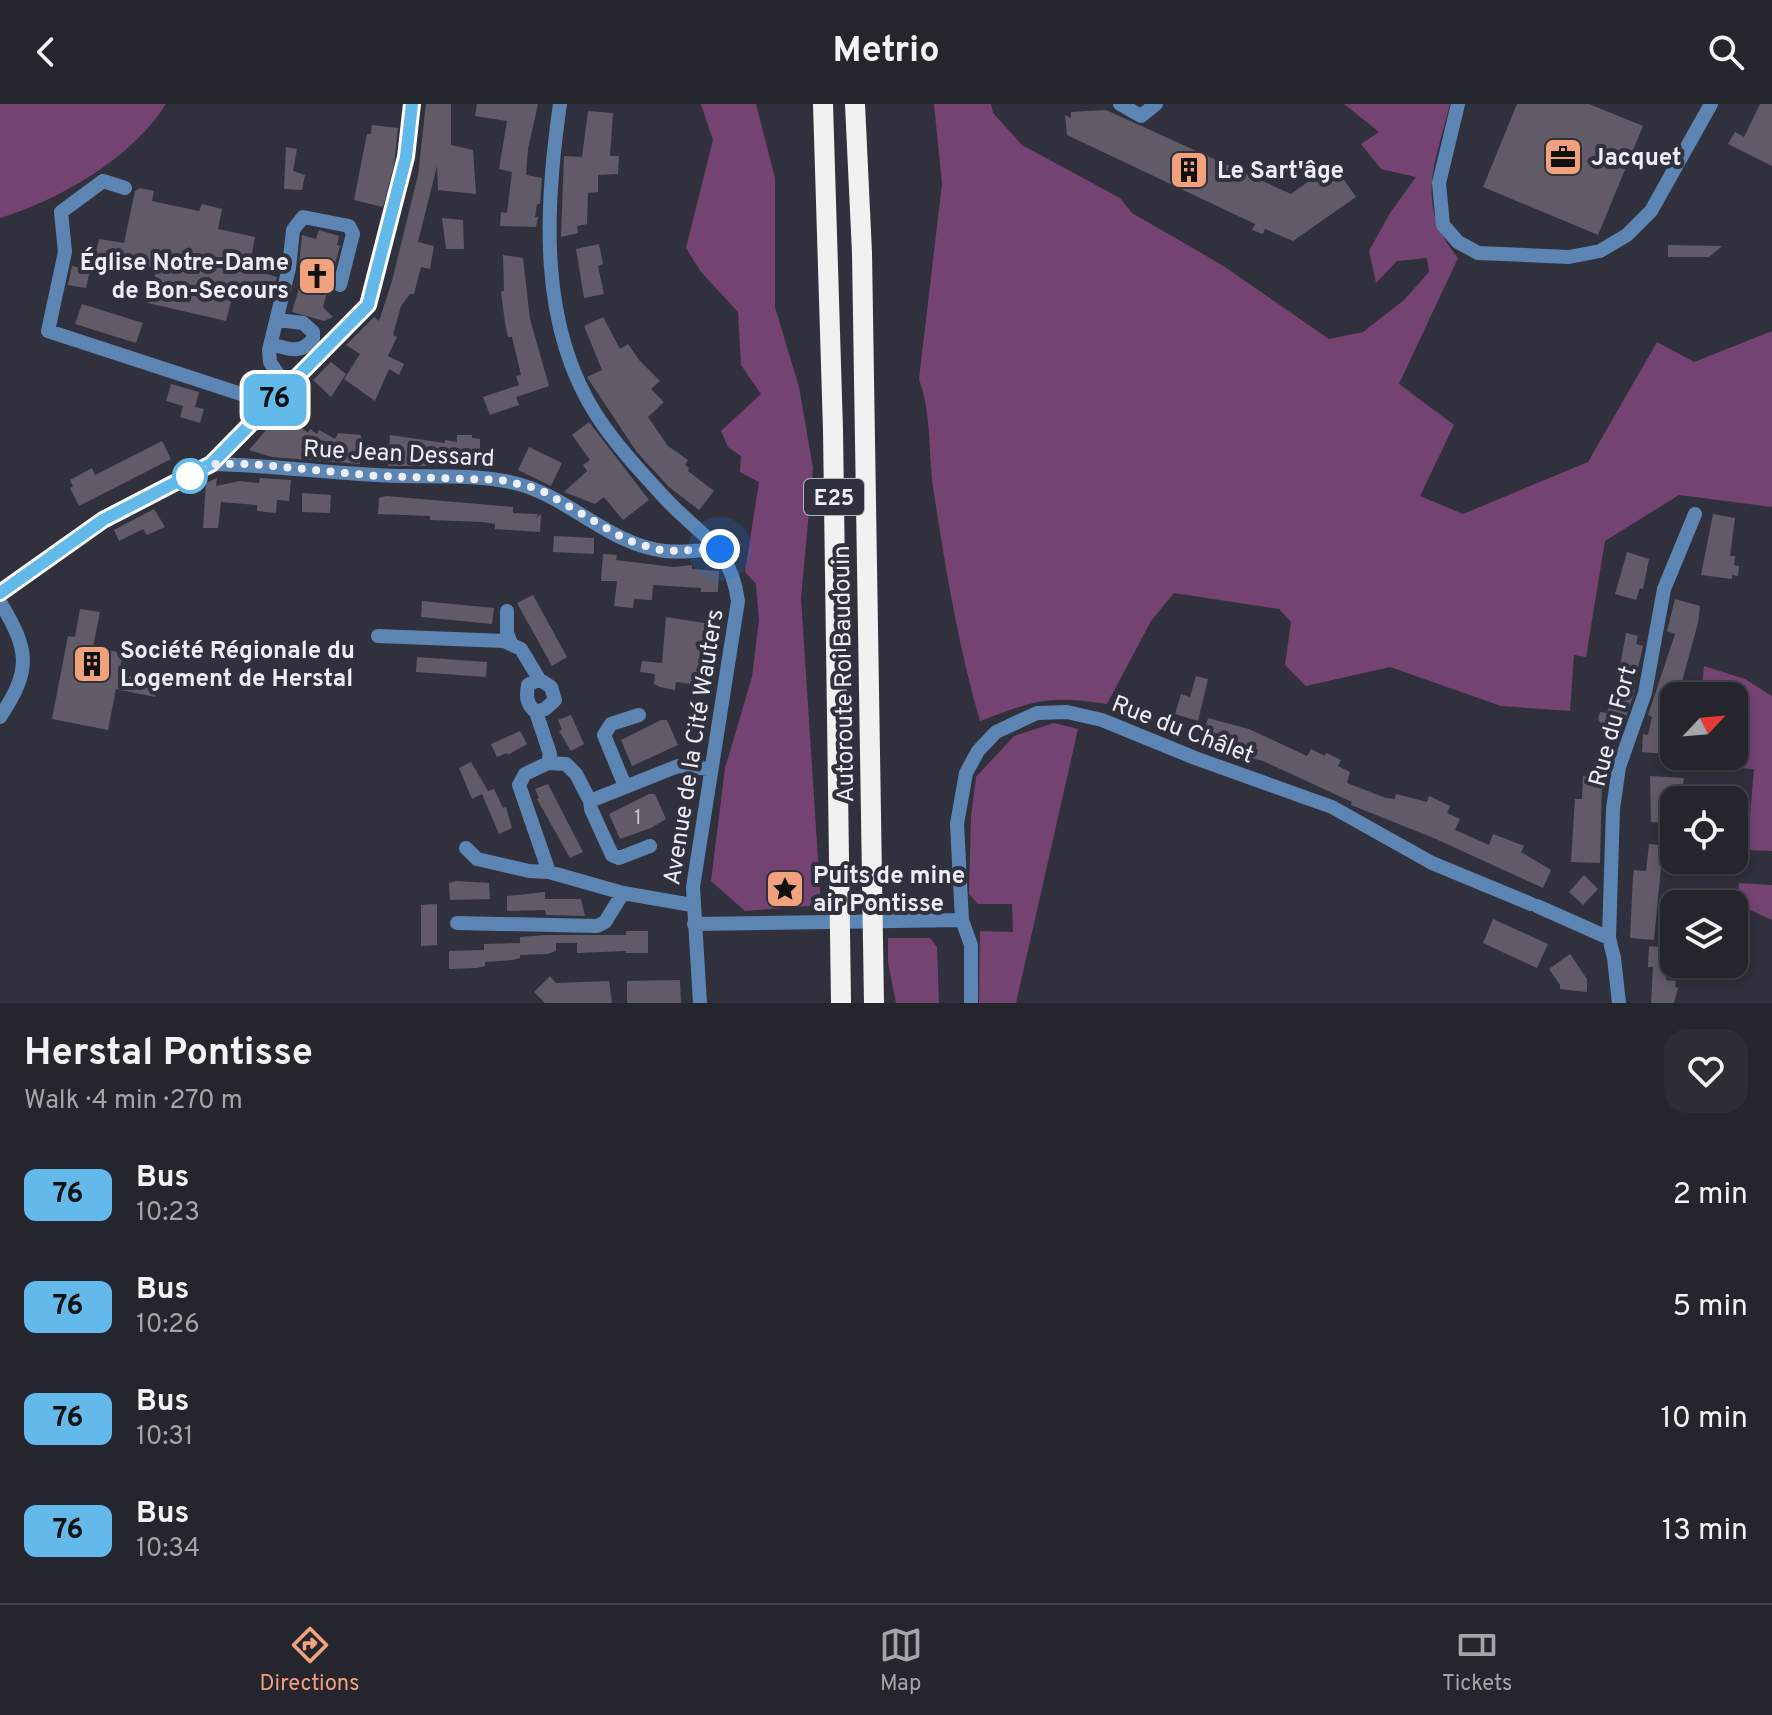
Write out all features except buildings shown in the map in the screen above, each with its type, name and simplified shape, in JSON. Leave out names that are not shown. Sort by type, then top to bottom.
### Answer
[{"type":"highway","name":"Autoroute Roi Baudouin","points":[[823,104],[830,290],[841,1003]]},
{"type":"highway","name":"Autoroute Roi Baudouin","points":[[855,104],[862,253],[874,1003]]},
{"type":"street","points":[[0,593],[103,520],[211,464],[368,305],[406,157],[412,104]]},
{"type":"street","points":[[560,104],[550,208],[555,313],[569,362],[597,416],[633,462],[670,504],[720,549]]},
{"type":"street","points":[[1120,104],[1141,116],[1156,104]]},
{"type":"street","points":[[1458,104],[1439,183],[1443,225],[1458,242],[1478,253],[1569,257],[1600,251],[1627,235],[1651,211],[1711,104]]},
{"type":"street","points":[[125,188],[103,181],[61,212],[65,252],[48,331],[272,404]]},
{"type":"street","points":[[287,388],[270,362],[271,344],[289,268],[293,230],[303,217],[349,226],[353,234],[340,285]]},
{"type":"street","points":[[271,344],[291,351],[301,350],[313,339],[309,327],[278,320]]},
{"type":"street","points":[[235,443],[238,454],[252,464]]},
{"type":"street","name":"Rue Jean Dessard","points":[[211,464],[252,464],[377,476],[511,482],[539,489],[627,540],[666,551],[720,549]]},
{"type":"street","name":"Rue du Fort","points":[[1619,1003],[1609,938],[1613,809],[1619,767],[1645,693],[1664,589],[1695,514]]},
{"type":"street","name":"Avenue de la Cité Wauters","points":[[700,1003],[692,905],[738,601],[735,578],[720,549]]},
{"type":"street","points":[[0,602],[17,631],[25,660],[13,697],[0,717]]},
{"type":"street","points":[[507,611],[507,633],[511,643]]},
{"type":"street","points":[[378,636],[511,643],[521,649],[539,679],[551,687],[555,700],[536,712]]},
{"type":"street","points":[[539,679],[528,685],[526,693],[550,754],[548,763]]},
{"type":"street","name":"Rue du Châlet","points":[[971,1003],[971,945],[962,920],[957,824],[966,773],[978,751],[996,732],[1037,713],[1067,712],[1102,720],[1195,758],[1332,807],[1432,863],[1609,938]]},
{"type":"street","points":[[625,786],[604,735],[611,724],[639,715]]},
{"type":"street","points":[[549,872],[519,785],[525,774],[548,763],[566,764],[576,774],[612,855],[619,858],[650,846]]},
{"type":"street","points":[[590,801],[678,766],[711,769]]},
{"type":"street","points":[[466,848],[477,859],[529,871],[549,872],[623,893],[692,905]]},
{"type":"street","points":[[457,923],[597,926],[605,922],[623,893]]},
{"type":"street","points":[[694,924],[962,920]]},
{"type":"shaded area","points":[[0,104],[166,104],[134,142],[93,174],[47,200],[0,218]]},
{"type":"shaded area","points":[[701,104],[756,104],[775,178],[775,307],[799,387],[813,468],[801,598],[821,905],[745,911],[711,881],[725,768],[752,677],[759,620],[756,584],[745,572],[759,482],[740,472],[741,456],[728,447],[721,431],[761,394],[741,365],[738,312],[701,272],[686,248],[713,140]]},
{"type":"shaded area","points":[[934,104],[991,104],[993,113],[1022,145],[1120,198],[1132,213],[1222,265],[1329,339],[1363,332],[1404,300],[1429,272],[1427,258],[1397,261],[1376,283],[1369,251],[1390,213],[1416,177],[1381,169],[1361,144],[1379,132],[1344,104],[1450,104],[1434,165],[1432,201],[1444,238],[1458,258],[1399,384],[1454,425],[1420,496],[1463,514],[1588,462],[1657,342],[1694,362],[1772,331],[1772,507],[1679,495],[1605,541],[1586,657],[1574,655],[1570,711],[1501,706],[1390,667],[1306,686],[1285,665],[1291,622],[1279,609],[1174,593],[1151,621],[1107,704],[1042,701],[980,721],[947,576],[933,487],[926,407],[919,379],[942,184]]},
{"type":"shaded area","points":[[1704,666],[1745,679],[1772,696],[1772,851],[1748,850],[1754,769],[1748,769],[1748,682],[1702,682]]},
{"type":"shaded area","points":[[1054,723],[1078,729],[1016,1003],[979,1003],[980,931],[1013,932],[1012,904],[978,904],[969,894],[971,817],[976,777],[1014,736]]},
{"type":"shaded area","points":[[1739,883],[1772,885],[1772,920],[1748,909],[1748,890],[1738,890]]},
{"type":"shaded area","points":[[888,938],[930,938],[937,947],[939,1003],[896,1003],[888,962]]},
{"type":"bus line","name":"76","points":[[0,593],[103,520],[211,464],[228,451],[368,305],[406,157],[412,104]]},
{"type":"place","name":"Jacquet","points":[[1563,157]]},
{"type":"place","name":"Le Sart'âge","points":[[1189,170]]},
{"type":"place","name":"Église Notre-Dame de Bon-Secours","points":[[317,276]]},
{"type":"place","name":"Société Régionale du Logement de Herstal","points":[[92,664]]},
{"type":"place","name":"Puits de mine air Pontisse","points":[[785,889]]},
{"type":"route","points":[[190,476],[211,464],[252,464],[377,476],[501,480],[539,489],[627,540],[652,548],[666,551],[720,549]]}]
